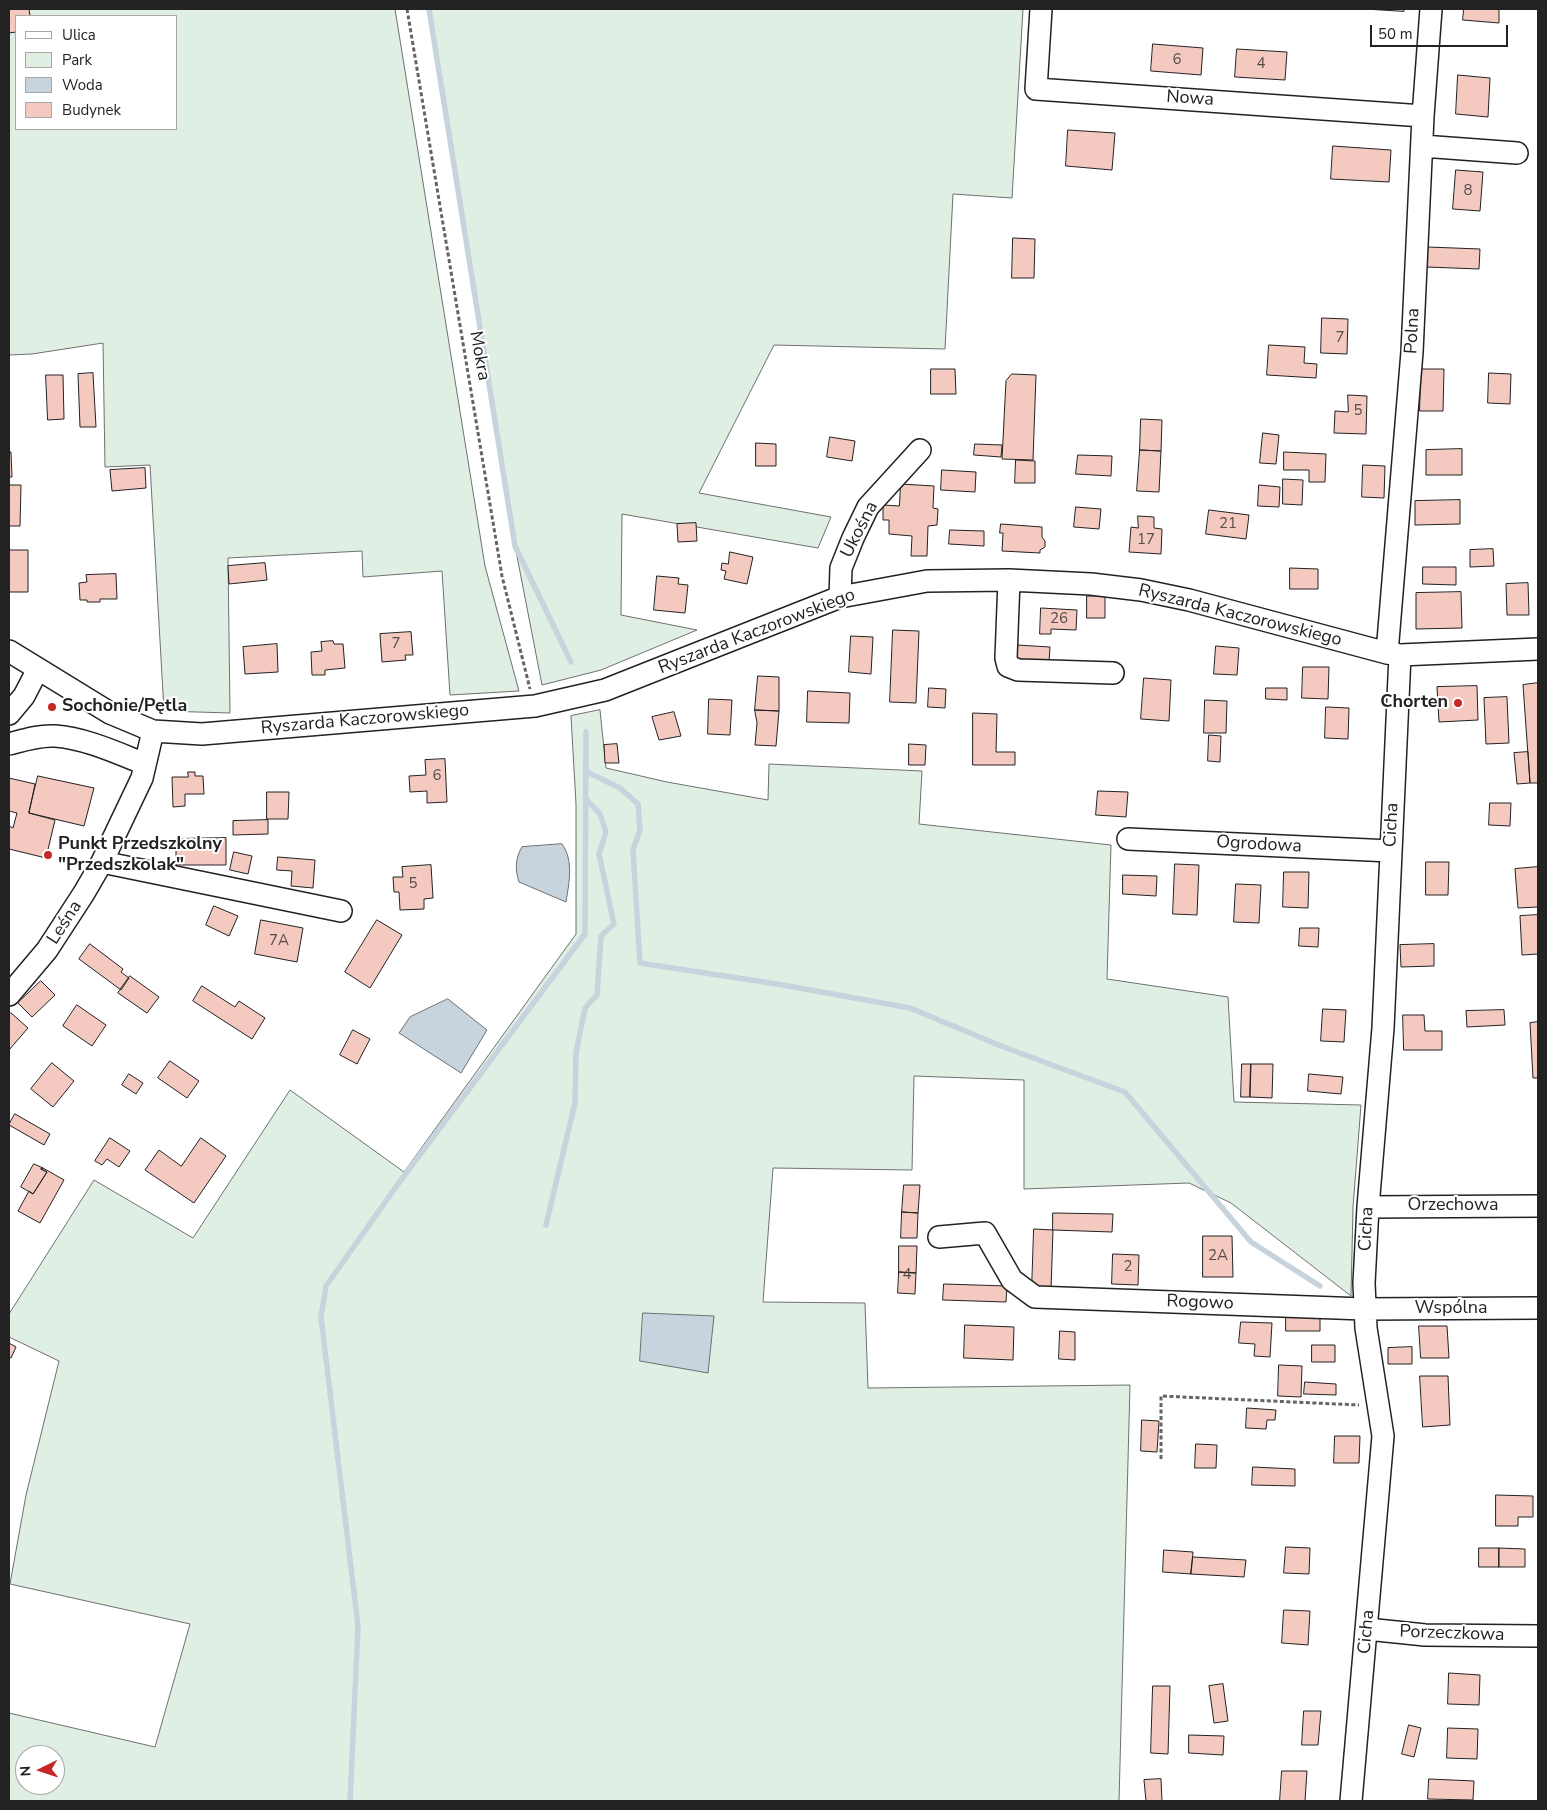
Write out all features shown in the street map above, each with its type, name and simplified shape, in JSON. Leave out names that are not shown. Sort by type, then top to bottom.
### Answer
[{"type":"street","name":"Nowa","points":[[1041,9],[1036,89],[1423,116]]},
{"type":"street","name":"Polna","points":[[1393,654],[1412,352],[1423,116],[1431,9]]},
{"type":"street","points":[[1422,146],[1518,153]]},
{"type":"street","name":"Ukośna","points":[[840,597],[841,568],[868,507],[920,450]]},
{"type":"street","name":"Ryszarda Kaczorowskiego","points":[[9,651],[110,713],[153,731],[202,734],[535,706],[605,690],[840,597],[927,580],[1009,580],[1091,584],[1140,590],[1180,598],[1393,654],[1538,649]]},
{"type":"street","points":[[1009,580],[1006,658],[1008,666],[1018,670],[1113,672]]},
{"type":"street","name":"Cicha","points":[[1351,1801],[1382,1467],[1383,1436],[1380,1406],[1364,1309],[1368,1207],[1383,1028],[1391,851],[1393,654]]},
{"type":"street","points":[[9,714],[24,696],[38,669]]},
{"type":"street","name":"Leśna","points":[[9,995],[47,950],[102,862],[142,778],[153,731]]},
{"type":"street","points":[[9,744],[33,737],[56,736],[80,741],[145,764]]},
{"type":"street","name":"Ogrodowa","points":[[1128,839],[1391,851]]},
{"type":"street","points":[[102,862],[341,910]]},
{"type":"street","name":"Orzechowa","points":[[1368,1207],[1538,1206]]},
{"type":"street","name":"Rogowo","points":[[939,1237],[985,1233],[1012,1280],[1035,1297],[1364,1309]]},
{"type":"street","name":"Wspólna","points":[[1364,1309],[1538,1308]]},
{"type":"street","name":"Porzeczkowa","points":[[1367,1629],[1425,1635],[1538,1636]]},
{"type":"path","name":"Mokra","points":[[407,9],[502,576],[535,706]]},
{"type":"path","points":[[1162,1458],[1161,1396],[1380,1406]]},
{"type":"green space","points":[[9,9],[395,9],[485,566],[519,691],[450,695],[442,571],[363,577],[362,551],[228,558],[230,713],[164,711],[150,465],[105,467],[103,343],[32,354],[9,355]]},
{"type":"green space","points":[[429,9],[1023,9],[1012,198],[953,194],[945,349],[774,345],[699,493],[831,517],[818,548],[622,514],[621,615],[697,630],[601,670],[542,685],[515,546]]},
{"type":"green space","points":[[600,710],[606,768],[667,782],[768,800],[769,764],[922,771],[919,824],[1111,845],[1107,979],[1228,997],[1234,1102],[1361,1105],[1353,1207],[1351,1296],[1231,1203],[1189,1183],[1024,1189],[1024,1080],[914,1076],[912,1170],[773,1168],[763,1302],[865,1303],[868,1388],[1130,1385],[1119,1801],[9,1801],[9,1713],[155,1747],[190,1624],[10,1584],[26,1495],[59,1361],[9,1337],[9,1314],[94,1180],[193,1238],[290,1090],[404,1172],[576,934],[576,804],[571,716]]},
{"type":"water","points":[[562,844],[566,850],[569,864],[566,902],[519,882],[516,869],[518,855],[522,847]]},
{"type":"water","points":[[448,999],[487,1030],[461,1073],[399,1033],[410,1017]]},
{"type":"water","points":[[643,1313],[714,1316],[708,1373],[640,1361]]},
{"type":"building","points":[[9,9],[29,9],[30,15],[15,15],[15,32],[9,33]]},
{"type":"building","points":[[1365,9],[1404,9],[1404,11]]},
{"type":"building","points":[[1464,9],[1499,9],[1499,23],[1463,20]]},
{"type":"building","points":[[1153,44],[1203,48],[1201,75],[1151,71]]},
{"type":"building","points":[[1237,49],[1287,52],[1285,80],[1235,77]]},
{"type":"building","points":[[1458,75],[1490,78],[1488,117],[1456,114]]},
{"type":"building","points":[[1068,130],[1115,133],[1112,170],[1066,166]]},
{"type":"building","points":[[1333,146],[1391,150],[1389,182],[1331,179]]},
{"type":"building","points":[[1456,170],[1483,172],[1480,211],[1453,209]]},
{"type":"building","points":[[1013,238],[1035,239],[1034,278],[1012,278]]},
{"type":"building","points":[[1428,247],[1480,249],[1479,269],[1427,267]]},
{"type":"building","points":[[1322,318],[1348,319],[1347,354],[1321,353]]},
{"type":"building","points":[[1269,345],[1305,347],[1304,363],[1317,364],[1316,378],[1267,375]]},
{"type":"building","points":[[931,369],[955,369],[956,394],[931,394]]},
{"type":"building","points":[[1421,369],[1444,369],[1443,411],[1420,411]]},
{"type":"building","points":[[93,373],[96,427],[80,427],[78,374]]},
{"type":"building","points":[[1489,373],[1511,374],[1510,404],[1488,403]]},
{"type":"building","points":[[1012,374],[1036,375],[1033,460],[1002,459],[1006,381]]},
{"type":"building","points":[[46,375],[63,375],[64,419],[48,420]]},
{"type":"building","points":[[1348,395],[1367,396],[1366,434],[1334,433],[1335,411],[1348,412]]},
{"type":"building","points":[[1141,419],[1162,420],[1161,451],[1140,450]]},
{"type":"building","points":[[1263,433],[1279,435],[1276,464],[1260,463]]},
{"type":"building","points":[[830,437],[855,441],[852,461],[827,457]]},
{"type":"building","points":[[756,443],[776,444],[776,466],[756,466]]},
{"type":"building","points":[[975,444],[1002,445],[1001,457],[974,455]]},
{"type":"building","points":[[1462,449],[1462,475],[1426,475],[1426,450]]},
{"type":"building","points":[[1140,450],[1161,451],[1159,492],[1137,491]]},
{"type":"building","points":[[9,452],[11,452],[12,477],[9,477]]},
{"type":"building","points":[[1284,452],[1326,454],[1325,482],[1309,482],[1309,470],[1284,470]]},
{"type":"building","points":[[1078,455],[1112,456],[1111,476],[1076,474]]},
{"type":"building","points":[[1016,460],[1035,461],[1035,483],[1015,483]]},
{"type":"building","points":[[1363,465],[1385,466],[1384,498],[1362,497]]},
{"type":"building","points":[[145,468],[146,488],[112,491],[110,470]]},
{"type":"building","points":[[942,470],[976,472],[975,492],[941,490]]},
{"type":"building","points":[[1283,479],[1303,480],[1302,505],[1283,504]]},
{"type":"building","points":[[901,484],[934,486],[933,508],[938,509],[937,525],[928,526],[927,556],[911,556],[912,536],[889,534],[889,520],[883,520],[883,505],[899,506]]},
{"type":"building","points":[[9,485],[21,485],[20,526],[9,526]]},
{"type":"building","points":[[1259,485],[1280,487],[1279,507],[1258,506]]},
{"type":"building","points":[[1460,500],[1460,524],[1415,525],[1415,501]]},
{"type":"building","points":[[1076,507],[1101,509],[1099,529],[1074,527]]},
{"type":"building","points":[[1209,510],[1249,515],[1246,539],[1206,534]]},
{"type":"building","points":[[1138,516],[1154,517],[1154,528],[1162,529],[1161,554],[1129,552],[1131,527],[1138,528]]},
{"type":"building","points":[[696,523],[697,541],[678,542],[677,524]]},
{"type":"building","points":[[1001,524],[1042,527],[1045,547],[1040,550],[1040,553],[1002,551],[1003,533],[1000,533]]},
{"type":"building","points":[[950,530],[984,531],[984,546],[949,544]]},
{"type":"building","points":[[1493,549],[1494,566],[1470,567],[1470,550]]},
{"type":"building","points":[[9,550],[28,550],[28,592],[9,592]]},
{"type":"building","points":[[730,552],[753,557],[747,584],[724,579],[726,571],[721,570],[722,563],[728,564]]},
{"type":"building","points":[[265,563],[267,580],[229,584],[228,566]]},
{"type":"building","points":[[1423,567],[1456,567],[1456,585],[1423,584]]},
{"type":"building","points":[[1290,568],[1318,569],[1318,589],[1290,589]]},
{"type":"building","points":[[116,574],[117,599],[100,599],[100,602],[80,600],[79,583],[87,582],[86,575]]},
{"type":"building","points":[[657,576],[679,578],[678,584],[688,585],[685,613],[654,610]]},
{"type":"building","points":[[1528,583],[1529,615],[1507,615],[1506,584]]},
{"type":"building","points":[[1461,592],[1462,628],[1416,629],[1416,593]]},
{"type":"building","points":[[1087,596],[1105,596],[1105,618],[1087,618]]},
{"type":"building","points":[[1041,608],[1077,610],[1076,630],[1051,629],[1051,634],[1040,634]]},
{"type":"building","points":[[893,630],[919,631],[916,703],[890,702]]},
{"type":"building","points":[[411,632],[413,655],[405,655],[406,660],[382,662],[380,634]]},
{"type":"building","points":[[851,636],[873,637],[871,674],[849,672]]},
{"type":"building","points":[[333,641],[334,644],[343,644],[345,668],[325,670],[325,675],[312,675],[311,652],[322,651],[321,642]]},
{"type":"building","points":[[277,644],[278,672],[245,674],[243,647]]},
{"type":"building","points":[[1017,645],[1050,647],[1049,662],[1016,661]]},
{"type":"building","points":[[1216,646],[1239,648],[1237,675],[1214,674]]},
{"type":"building","points":[[1303,667],[1329,667],[1328,699],[1302,698]]},
{"type":"building","points":[[758,676],[779,677],[779,711],[755,710]]},
{"type":"building","points":[[1144,678],[1171,680],[1169,721],[1141,719]]},
{"type":"building","points":[[1538,683],[1538,783],[1530,783],[1523,685]]},
{"type":"building","name":"Chorten","points":[[1477,686],[1478,720],[1439,722],[1437,687]]},
{"type":"building","points":[[929,688],[946,689],[945,708],[928,707]]},
{"type":"building","points":[[1266,688],[1287,688],[1287,700],[1266,699]]},
{"type":"building","points":[[808,691],[850,693],[849,723],[807,722]]},
{"type":"building","points":[[1507,697],[1509,743],[1486,744],[1484,698]]},
{"type":"building","points":[[709,699],[732,700],[730,735],[708,734]]},
{"type":"building","points":[[1205,700],[1227,701],[1226,733],[1204,733]]},
{"type":"building","points":[[1326,707],[1349,708],[1348,739],[1325,738]]},
{"type":"building","points":[[755,710],[779,711],[776,746],[755,745],[757,723]]},
{"type":"building","points":[[674,712],[681,736],[659,740],[652,717]]},
{"type":"building","points":[[973,713],[997,714],[996,752],[1015,752],[1015,765],[973,765]]},
{"type":"building","points":[[1209,735],[1221,736],[1220,762],[1208,761]]},
{"type":"building","points":[[617,744],[619,763],[605,763],[604,745]]},
{"type":"building","points":[[909,744],[926,745],[925,765],[909,765]]},
{"type":"building","points":[[1528,752],[1530,783],[1517,784],[1514,753]]},
{"type":"building","points":[[445,759],[447,802],[427,803],[427,791],[410,792],[409,776],[426,775],[425,760]]},
{"type":"building","points":[[188,772],[195,772],[195,776],[203,776],[204,794],[185,794],[185,806],[173,807],[172,777],[188,777]]},
{"type":"building","points":[[38,776],[94,788],[84,826],[29,813]]},
{"type":"building","points":[[9,778],[35,784],[29,813],[55,820],[46,858],[9,849],[9,826],[13,828],[17,813],[9,811]]},
{"type":"building","points":[[1098,791],[1128,792],[1126,817],[1096,815]]},
{"type":"building","points":[[267,792],[289,792],[288,819],[267,819]]},
{"type":"building","points":[[1490,803],[1511,803],[1510,826],[1489,825]]},
{"type":"building","points":[[268,820],[268,834],[233,835],[233,821]]},
{"type":"building","points":[[226,838],[226,865],[176,865],[176,839]]},
{"type":"building","points":[[234,852],[252,856],[248,874],[230,870]]},
{"type":"building","points":[[278,857],[315,860],[313,888],[291,886],[292,871],[277,870]]},
{"type":"building","points":[[1426,862],[1449,862],[1448,895],[1426,895]]},
{"type":"building","points":[[1175,864],[1199,865],[1197,915],[1173,914]]},
{"type":"building","points":[[431,865],[433,898],[424,899],[424,909],[400,910],[399,892],[394,892],[393,877],[403,877],[402,867]]},
{"type":"building","points":[[1538,867],[1538,907],[1518,908],[1515,869]]},
{"type":"building","points":[[1284,872],[1309,872],[1308,908],[1283,907]]},
{"type":"building","points":[[1123,875],[1157,876],[1156,896],[1123,894]]},
{"type":"building","points":[[1236,884],[1261,885],[1259,923],[1234,922]]},
{"type":"building","points":[[214,906],[238,916],[229,936],[206,925]]},
{"type":"building","points":[[1538,915],[1538,954],[1522,955],[1520,916]]},
{"type":"building","points":[[261,920],[303,928],[297,962],[255,954]]},
{"type":"building","points":[[377,920],[402,935],[370,988],[345,972]]},
{"type":"building","points":[[1300,928],[1319,928],[1318,947],[1299,946]]},
{"type":"building","points":[[90,944],[123,969],[121,972],[129,978],[121,990],[79,959]]},
{"type":"building","points":[[1434,944],[1434,966],[1401,967],[1400,945]]},
{"type":"building","points":[[130,976],[159,997],[147,1013],[118,993]]},
{"type":"building","points":[[41,981],[55,995],[32,1017],[18,1003]]},
{"type":"building","points":[[202,986],[235,1007],[239,1001],[265,1018],[252,1039],[193,1001]]},
{"type":"building","points":[[77,1005],[106,1025],[92,1046],[63,1026]]},
{"type":"building","points":[[1323,1009],[1346,1010],[1344,1042],[1321,1041]]},
{"type":"building","points":[[1504,1010],[1505,1025],[1467,1027],[1466,1011]]},
{"type":"building","points":[[11,1013],[28,1028],[9,1050],[9,1015]]},
{"type":"building","points":[[1403,1015],[1424,1015],[1425,1031],[1442,1031],[1442,1050],[1404,1050]]},
{"type":"building","points":[[1538,1022],[1538,1078],[1533,1078],[1530,1023]]},
{"type":"building","points":[[353,1030],[370,1039],[357,1064],[340,1055]]},
{"type":"building","points":[[170,1061],[199,1081],[187,1098],[158,1078]]},
{"type":"building","points":[[52,1063],[74,1081],[53,1107],[31,1089]]},
{"type":"building","points":[[1242,1064],[1251,1064],[1250,1097],[1241,1097]]},
{"type":"building","points":[[1251,1064],[1273,1064],[1272,1098],[1250,1097]]},
{"type":"building","points":[[129,1074],[143,1083],[136,1094],[122,1085]]},
{"type":"building","points":[[1309,1074],[1343,1077],[1341,1094],[1308,1091]]},
{"type":"building","points":[[15,1114],[50,1134],[44,1145],[9,1125]]},
{"type":"building","points":[[110,1138],[130,1151],[119,1167],[107,1159],[102,1165],[95,1161]]},
{"type":"building","points":[[201,1138],[226,1156],[194,1203],[145,1170],[159,1150],[181,1166]]},
{"type":"building","points":[[34,1164],[47,1172],[33,1194],[21,1187]]},
{"type":"building","points":[[43,1168],[64,1180],[40,1223],[18,1211],[29,1191],[33,1194],[47,1172],[41,1169]]},
{"type":"building","points":[[904,1185],[920,1185],[918,1213],[902,1212]]},
{"type":"building","points":[[902,1212],[918,1213],[917,1238],[901,1238]]},
{"type":"building","points":[[1053,1213],[1113,1214],[1112,1232],[1053,1230]]},
{"type":"building","points":[[1034,1229],[1053,1230],[1051,1290],[1032,1289]]},
{"type":"building","points":[[1203,1236],[1232,1236],[1233,1277],[1203,1277]]},
{"type":"building","points":[[899,1246],[917,1246],[916,1273],[899,1272]]},
{"type":"building","points":[[1113,1254],[1139,1255],[1138,1285],[1112,1284]]},
{"type":"building","points":[[899,1272],[916,1273],[915,1294],[898,1293]]},
{"type":"building","points":[[944,1284],[1007,1286],[1006,1302],[943,1300]]},
{"type":"building","points":[[1286,1314],[1320,1314],[1320,1331],[1286,1331]]},
{"type":"building","points":[[1241,1322],[1272,1323],[1270,1357],[1254,1356],[1255,1344],[1239,1343]]},
{"type":"building","points":[[965,1325],[1014,1327],[1013,1360],[964,1358]]},
{"type":"building","points":[[1419,1326],[1447,1326],[1449,1358],[1421,1358]]},
{"type":"building","points":[[1060,1331],[1075,1332],[1075,1360],[1059,1359]]},
{"type":"building","points":[[9,1343],[16,1347],[11,1358],[9,1357]]},
{"type":"building","points":[[1312,1345],[1335,1345],[1335,1362],[1312,1362]]},
{"type":"building","points":[[1412,1347],[1412,1364],[1388,1364],[1388,1348]]},
{"type":"building","points":[[1279,1365],[1302,1366],[1301,1397],[1278,1396]]},
{"type":"building","points":[[1420,1376],[1448,1376],[1450,1425],[1423,1427]]},
{"type":"building","points":[[1305,1382],[1336,1384],[1336,1395],[1304,1394]]},
{"type":"building","points":[[1247,1408],[1276,1410],[1275,1420],[1267,1420],[1266,1429],[1246,1428]]},
{"type":"building","points":[[1142,1420],[1159,1421],[1157,1452],[1141,1451]]},
{"type":"building","points":[[1335,1436],[1360,1436],[1359,1463],[1334,1463]]},
{"type":"building","points":[[1196,1444],[1217,1445],[1216,1468],[1195,1468]]},
{"type":"building","points":[[1253,1467],[1295,1469],[1295,1486],[1252,1485]]},
{"type":"building","points":[[1496,1495],[1533,1496],[1533,1517],[1518,1517],[1518,1526],[1496,1526]]},
{"type":"building","points":[[1286,1547],[1310,1548],[1309,1574],[1284,1573]]},
{"type":"building","points":[[1479,1548],[1499,1548],[1499,1567],[1479,1567]]},
{"type":"building","points":[[1499,1548],[1525,1549],[1525,1567],[1499,1567]]},
{"type":"building","points":[[1164,1550],[1193,1552],[1191,1574],[1163,1572]]},
{"type":"building","points":[[1193,1557],[1246,1560],[1244,1577],[1191,1574]]},
{"type":"building","points":[[1284,1610],[1310,1611],[1308,1645],[1282,1643]]},
{"type":"building","points":[[1449,1673],[1480,1675],[1479,1705],[1448,1704]]},
{"type":"building","points":[[1223,1684],[1228,1721],[1214,1723],[1209,1686]]},
{"type":"building","points":[[1153,1686],[1170,1686],[1168,1754],[1151,1753]]},
{"type":"building","points":[[1304,1711],[1321,1711],[1318,1745],[1302,1745]]},
{"type":"building","points":[[1409,1725],[1421,1728],[1414,1757],[1402,1754]]},
{"type":"building","points":[[1448,1728],[1478,1729],[1477,1759],[1447,1758]]},
{"type":"building","points":[[1189,1735],[1224,1736],[1223,1755],[1189,1753]]},
{"type":"building","points":[[1282,1771],[1307,1771],[1305,1801],[1280,1801]]},
{"type":"building","points":[[1161,1779],[1162,1801],[1146,1801],[1144,1780]]},
{"type":"building","points":[[1429,1779],[1474,1781],[1473,1800],[1428,1799]]},
{"type":"waterway","points":[[429,9],[515,546],[571,662]]},
{"type":"waterway","points":[[350,1801],[358,1626],[321,1317],[326,1286],[398,1184],[585,934],[586,732]]},
{"type":"waterway","points":[[585,771],[620,788],[638,804],[640,830],[633,850],[640,963],[777,984],[910,1008],[1001,1046],[1125,1092],[1251,1242],[1320,1286]]},
{"type":"waterway","points":[[546,1225],[575,1103],[576,1053],[585,1008],[597,995],[601,936],[614,924],[599,854],[606,832],[600,814],[585,798]]},
{"type":"place","name":"Chorten","points":[[1458,703]]},
{"type":"place","name":"Sochonie/Pętla","points":[[52,707]]},
{"type":"place","name":"Punkt Przedszkolny \"Przedszkolak\"","points":[[48,855]]}]
